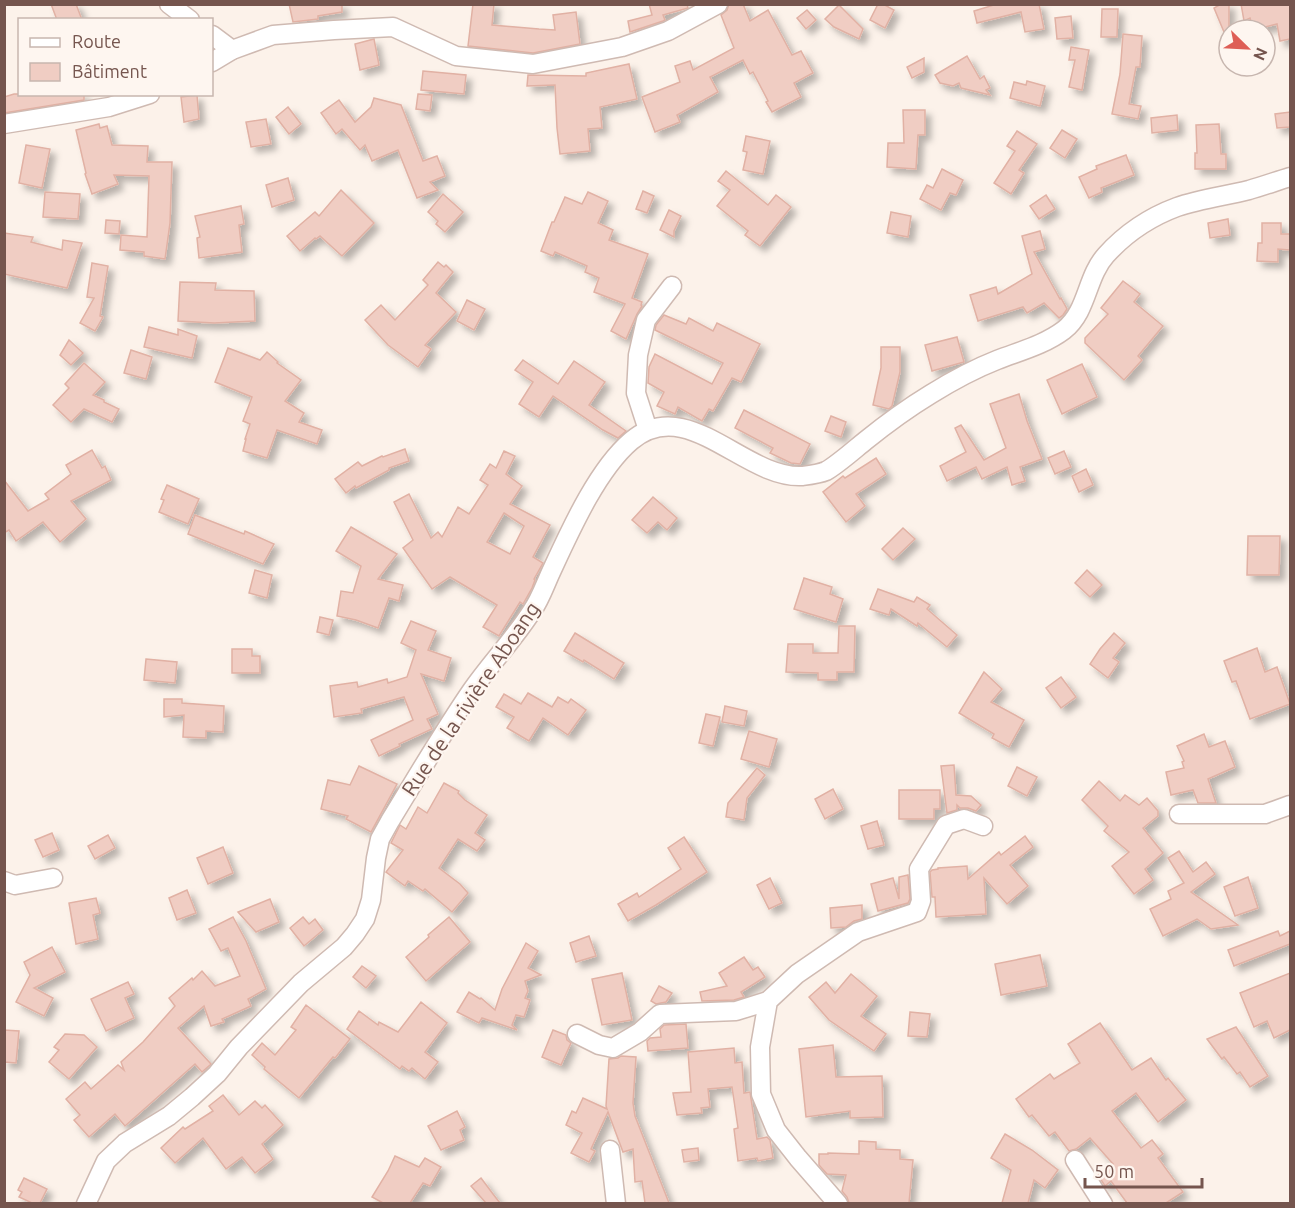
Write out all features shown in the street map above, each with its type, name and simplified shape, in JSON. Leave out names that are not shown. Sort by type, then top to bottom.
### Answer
[{"type":"street","points":[[169,4],[187,18]]},
{"type":"street","points":[[213,61],[232,50],[273,35],[393,27],[456,56],[533,64],[622,47],[668,31],[718,4]]},
{"type":"street","points":[[213,36],[232,50]]},
{"type":"street","points":[[4,124],[110,107],[144,96]]},
{"type":"street","points":[[672,286],[646,320],[638,355],[636,393],[648,430],[666,426],[684,428],[708,437],[773,472],[792,476],[810,475],[825,471],[930,394],[974,369],[1035,346],[1068,327],[1079,313],[1096,269],[1104,257],[1138,227],[1178,207],[1249,190],[1290,177]]},
{"type":"street","name":"Rue de la rivière Aboang","points":[[86,1203],[106,1161],[125,1143],[169,1116],[192,1097],[217,1074],[239,1047],[301,983],[344,947],[355,934],[365,919],[371,900],[380,839],[390,821],[473,689],[534,609],[569,533],[609,465],[633,439],[648,430]]},
{"type":"street","points":[[1179,814],[1264,814],[1290,805]]},
{"type":"street","points":[[577,1034],[598,1045],[613,1048],[639,1032],[660,1014],[735,1011],[768,1002],[796,974],[858,932],[917,912],[921,901],[919,869],[946,825],[964,819],[983,825]]},
{"type":"street","points":[[4,881],[15,885],[53,878]]},
{"type":"street","points":[[768,1002],[760,1047],[761,1094],[776,1130],[838,1203]]},
{"type":"street","points":[[610,1150],[616,1203]]},
{"type":"street","points":[[1075,1161],[1103,1203]]},
{"type":"building","points":[[51,4],[76,4],[81,18],[56,18]]},
{"type":"building","points":[[289,4],[342,4],[342,12],[318,16],[318,19],[293,22]]},
{"type":"building","points":[[473,4],[494,4],[492,25],[539,29],[555,30],[553,15],[576,12],[580,44],[533,53],[468,46]]},
{"type":"building","points":[[649,4],[687,4],[688,8],[663,15],[665,20],[630,32],[628,21],[652,15]]},
{"type":"building","points":[[729,4],[743,4],[750,21],[768,10],[792,55],[801,51],[813,73],[794,83],[801,97],[772,112],[753,72],[750,74],[743,60],[710,77],[718,92],[677,115],[680,122],[655,132],[642,97],[680,82],[675,66],[690,61],[693,70],[734,48],[721,15],[727,10]]},
{"type":"building","points":[[878,4],[894,10],[885,28],[870,20]]},
{"type":"building","points":[[997,4],[1039,4],[1044,29],[1025,32],[1021,12],[977,23],[974,11]]},
{"type":"building","points":[[1221,4],[1229,4],[1229,18],[1218,18],[1214,8]]},
{"type":"building","points":[[1241,4],[1290,4],[1290,39],[1280,41],[1277,18],[1243,18]]},
{"type":"building","points":[[839,5],[863,29],[859,39],[834,27],[825,19]]},
{"type":"building","points":[[1102,9],[1118,9],[1117,37],[1101,37]]},
{"type":"building","points":[[807,10],[816,20],[806,29],[797,18]]},
{"type":"building","points":[[1071,16],[1073,38],[1057,39],[1055,18]]},
{"type":"building","points":[[1123,34],[1142,36],[1140,67],[1136,67],[1129,104],[1141,106],[1138,119],[1112,114],[1120,74]]},
{"type":"building","points":[[374,39],[379,65],[360,70],[355,44]]},
{"type":"building","points":[[1071,47],[1089,50],[1082,90],[1069,87],[1075,60],[1069,60]]},
{"type":"building","points":[[967,56],[980,79],[984,76],[990,88],[986,90],[990,95],[961,88],[959,83],[953,86],[940,83],[935,75]]},
{"type":"building","points":[[924,58],[924,72],[912,78],[907,67]]},
{"type":"building","points":[[629,64],[637,99],[600,107],[602,128],[588,129],[590,151],[560,154],[555,85],[527,86],[528,75],[586,76],[586,73]]},
{"type":"building","points":[[423,71],[466,75],[464,94],[421,90]]},
{"type":"building","points":[[1027,81],[1045,86],[1040,106],[1010,98],[1014,82],[1026,85]]},
{"type":"building","points":[[14,94],[18,96],[84,96],[84,100],[4,113],[4,97]]},
{"type":"building","points":[[418,94],[432,95],[430,111],[416,109]]},
{"type":"building","points":[[197,96],[199,119],[184,122],[181,97]]},
{"type":"building","points":[[374,98],[401,105],[423,161],[437,156],[445,176],[430,182],[438,190],[417,198],[398,150],[372,161],[365,145],[360,150],[342,129],[336,134],[321,113],[339,100],[355,122],[371,107]]},
{"type":"building","points":[[288,107],[301,124],[289,134],[276,117]]},
{"type":"building","points":[[903,110],[925,110],[925,135],[918,135],[916,169],[887,167],[888,143],[904,143]]},
{"type":"building","points":[[1290,112],[1290,127],[1277,128],[1275,114]]},
{"type":"building","points":[[1177,115],[1178,130],[1152,133],[1151,118]]},
{"type":"building","points":[[266,119],[271,144],[251,147],[246,122]]},
{"type":"building","points":[[99,124],[100,128],[107,126],[112,145],[148,146],[147,162],[172,162],[170,223],[165,259],[144,256],[144,252],[120,250],[121,235],[147,237],[149,176],[114,175],[118,184],[92,194],[85,174],[76,130]]},
{"type":"building","points":[[1219,124],[1221,154],[1226,154],[1226,169],[1195,169],[1196,125]]},
{"type":"building","points":[[1062,130],[1077,139],[1065,158],[1050,148]]},
{"type":"building","points":[[1017,131],[1037,144],[1019,170],[1024,173],[1011,194],[994,183],[1015,151],[1007,146]]},
{"type":"building","points":[[746,136],[770,141],[763,174],[743,170],[747,152],[743,151]]},
{"type":"building","points":[[26,145],[50,149],[42,188],[19,183]]},
{"type":"building","points":[[1126,155],[1134,175],[1101,188],[1102,192],[1089,198],[1079,177],[1097,169],[1096,166]]},
{"type":"building","points":[[942,169],[963,180],[956,195],[950,193],[941,210],[920,199],[927,185],[933,188]]},
{"type":"building","points":[[726,171],[768,205],[776,195],[791,207],[760,246],[745,235],[748,231],[717,206],[730,190],[718,181]]},
{"type":"building","points":[[288,178],[294,200],[272,207],[266,185]]},
{"type":"building","points":[[341,190],[374,223],[342,256],[320,236],[300,251],[287,236],[315,212],[319,216]]},
{"type":"building","points":[[643,191],[654,196],[647,213],[636,209]]},
{"type":"building","points":[[45,192],[80,194],[78,219],[43,217]]},
{"type":"building","points":[[588,192],[608,201],[598,223],[613,230],[609,240],[648,254],[632,298],[642,302],[642,306],[626,339],[611,331],[625,304],[594,292],[599,278],[585,272],[587,266],[555,252],[553,256],[541,251],[565,197],[582,204]]},
{"type":"building","points":[[443,194],[463,212],[445,232],[428,212]]},
{"type":"building","points":[[1046,195],[1055,209],[1039,219],[1030,206]]},
{"type":"building","points":[[241,206],[244,224],[239,225],[242,252],[199,258],[197,238],[200,237],[195,216]]},
{"type":"building","points":[[669,210],[681,216],[674,231],[674,237],[660,230]]},
{"type":"building","points":[[891,212],[911,216],[908,237],[887,233]]},
{"type":"building","points":[[1228,219],[1230,235],[1210,238],[1208,223]]},
{"type":"building","points":[[106,220],[120,221],[119,234],[105,233]]},
{"type":"building","points":[[1262,223],[1281,223],[1281,234],[1290,234],[1290,250],[1278,249],[1278,262],[1257,261],[1258,243],[1262,243]]},
{"type":"building","points":[[1040,231],[1045,249],[1034,252],[1067,309],[1063,315],[1059,318],[1044,303],[1027,313],[1023,307],[978,321],[970,295],[996,287],[998,294],[1032,274],[1022,236]]},
{"type":"building","points":[[4,233],[33,237],[31,242],[62,250],[63,240],[82,243],[67,288],[4,274]]},
{"type":"building","points":[[438,262],[444,267],[446,265],[453,272],[436,293],[456,312],[425,345],[431,349],[418,367],[388,345],[365,320],[381,305],[395,320],[428,285],[423,280]]},
{"type":"building","points":[[92,263],[108,266],[100,316],[103,317],[95,331],[80,323],[94,298],[87,297]]},
{"type":"building","points":[[1123,281],[1140,294],[1134,302],[1163,326],[1138,356],[1142,360],[1124,380],[1085,343],[1085,338],[1108,314],[1101,308]]},
{"type":"building","points":[[180,282],[216,283],[215,290],[254,291],[255,321],[214,323],[178,321]]},
{"type":"building","points":[[467,300],[485,309],[474,330],[457,321]]},
{"type":"building","points":[[664,315],[686,324],[689,318],[713,331],[717,323],[760,344],[741,382],[732,378],[713,411],[709,409],[702,421],[678,407],[675,414],[657,406],[664,392],[648,383],[649,367],[655,354],[712,384],[723,363],[655,330]]},
{"type":"building","points":[[149,327],[178,335],[178,329],[197,336],[192,358],[144,347]]},
{"type":"building","points":[[957,337],[964,362],[932,371],[925,345]]},
{"type":"building","points":[[69,340],[83,353],[71,365],[60,355]]},
{"type":"building","points":[[881,347],[900,347],[900,372],[892,406],[889,409],[873,405],[881,368]]},
{"type":"building","points":[[228,348],[260,360],[267,352],[277,363],[301,380],[285,401],[304,413],[299,422],[322,430],[317,444],[277,430],[267,458],[243,451],[250,424],[243,421],[252,397],[215,382]]},
{"type":"building","points":[[131,350],[152,357],[146,379],[124,373]]},
{"type":"building","points":[[523,360],[558,384],[574,361],[605,382],[589,405],[626,431],[618,438],[553,396],[539,417],[519,404],[533,382],[515,370]]},
{"type":"building","points":[[84,363],[105,382],[93,395],[119,409],[112,422],[84,409],[71,422],[53,405],[69,388],[65,384]]},
{"type":"building","points":[[1082,364],[1097,397],[1062,414],[1047,380]]},
{"type":"building","points":[[1019,394],[1042,459],[1020,467],[1025,481],[1012,485],[1007,467],[982,479],[976,467],[947,481],[940,466],[966,452],[955,428],[961,425],[984,460],[1006,448],[990,404]]},
{"type":"building","points":[[744,410],[810,444],[800,464],[791,463],[770,453],[773,448],[735,428]]},
{"type":"building","points":[[831,416],[846,422],[841,437],[825,431]]},
{"type":"building","points":[[405,449],[409,461],[389,468],[346,493],[335,479],[358,462],[362,466],[382,456]]},
{"type":"building","points":[[92,450],[102,468],[105,466],[111,480],[71,501],[86,519],[60,542],[43,522],[16,541],[9,530],[4,533],[4,480],[28,511],[49,499],[45,494],[71,474],[66,465]]},
{"type":"building","points":[[504,451],[515,456],[506,474],[522,486],[510,504],[550,525],[533,557],[543,563],[532,588],[523,604],[520,602],[499,636],[483,627],[497,605],[450,577],[432,589],[403,548],[413,540],[394,502],[409,494],[431,538],[438,532],[442,537],[458,507],[469,514],[488,485],[480,480],[490,464],[496,468]],"holes":[[[504,513],[524,526],[510,554],[487,542]]]},
{"type":"building","points":[[1064,451],[1071,467],[1055,474],[1048,458]]},
{"type":"building","points":[[876,458],[886,474],[856,494],[865,506],[846,522],[823,492],[843,476],[845,478]]},
{"type":"building","points":[[1086,469],[1093,485],[1079,492],[1072,476]]},
{"type":"building","points":[[167,485],[199,499],[188,524],[159,512]]},
{"type":"building","points":[[653,497],[677,518],[667,530],[658,522],[647,533],[632,520]]},
{"type":"building","points":[[195,515],[244,534],[245,531],[274,544],[263,564],[188,534]]},
{"type":"building","points":[[351,527],[397,554],[378,579],[403,585],[399,601],[389,598],[378,628],[337,616],[341,591],[353,593],[361,566],[336,551]]},
{"type":"building","points":[[903,528],[915,539],[893,560],[882,549]]},
{"type":"building","points":[[1248,536],[1280,536],[1279,575],[1247,575]]},
{"type":"building","points":[[255,570],[272,575],[267,598],[249,593]]},
{"type":"building","points":[[1087,570],[1102,585],[1090,597],[1075,583]]},
{"type":"building","points":[[804,578],[832,587],[830,594],[843,599],[836,622],[794,609]]},
{"type":"building","points":[[878,589],[914,602],[917,597],[930,605],[927,609],[957,635],[947,647],[918,623],[917,626],[891,609],[889,615],[870,609]]},
{"type":"building","points":[[320,617],[333,620],[329,635],[317,632]]},
{"type":"building","points":[[411,621],[436,631],[428,650],[451,658],[444,681],[421,674],[438,714],[427,719],[432,729],[379,756],[371,740],[413,720],[404,697],[361,709],[362,713],[334,717],[330,686],[357,682],[358,687],[387,679],[388,683],[407,677],[416,650],[401,643]]},
{"type":"building","points":[[839,626],[855,626],[854,672],[837,672],[837,680],[818,680],[818,673],[786,672],[788,644],[813,644],[813,653],[838,653]]},
{"type":"building","points":[[575,633],[624,663],[614,679],[584,660],[583,662],[564,651]]},
{"type":"building","points":[[1114,633],[1125,643],[1113,658],[1119,662],[1108,678],[1090,664]]},
{"type":"building","points":[[1257,648],[1265,672],[1277,667],[1290,704],[1250,719],[1236,681],[1232,682],[1224,661]]},
{"type":"building","points":[[232,649],[252,649],[252,656],[260,656],[260,673],[232,673]]},
{"type":"building","points":[[146,659],[177,662],[175,683],[144,680]]},
{"type":"building","points":[[984,672],[1002,689],[991,702],[1024,720],[1009,747],[992,738],[994,734],[959,713]]},
{"type":"building","points":[[1061,677],[1076,697],[1061,708],[1046,688]]},
{"type":"building","points":[[528,693],[552,707],[558,697],[568,703],[571,699],[586,710],[568,735],[543,718],[529,741],[507,728],[514,717],[496,707],[504,694],[521,704]]},
{"type":"building","points":[[164,699],[182,699],[182,703],[224,706],[223,732],[206,731],[206,738],[183,737],[184,715],[164,717]]},
{"type":"building","points":[[725,706],[747,711],[744,726],[722,722]]},
{"type":"building","points":[[706,714],[720,717],[713,746],[699,743]]},
{"type":"building","points":[[749,731],[777,739],[769,767],[741,759]]},
{"type":"building","points":[[1204,734],[1209,747],[1225,741],[1235,767],[1208,779],[1216,803],[1198,803],[1193,790],[1171,795],[1166,772],[1184,768],[1182,762],[1184,761],[1177,746]]},
{"type":"building","points":[[954,765],[956,795],[971,796],[981,805],[976,811],[960,808],[957,805],[957,810],[947,813],[941,766]]},
{"type":"building","points":[[359,766],[397,784],[371,832],[346,819],[348,816],[321,809],[328,780],[350,785]]},
{"type":"building","points":[[1017,767],[1037,777],[1027,796],[1008,786]]},
{"type":"building","points":[[757,768],[765,775],[747,798],[744,820],[726,817],[728,803]]},
{"type":"building","points":[[1099,781],[1120,801],[1125,795],[1139,805],[1147,798],[1158,811],[1158,816],[1143,828],[1163,853],[1145,869],[1153,880],[1134,894],[1112,866],[1129,852],[1104,831],[1108,826],[1082,800]]},
{"type":"building","points":[[444,783],[459,791],[458,793],[465,800],[487,815],[475,833],[485,840],[477,851],[458,839],[439,868],[468,893],[452,912],[425,889],[423,891],[408,881],[405,886],[386,872],[403,850],[391,843],[400,825],[406,829],[418,807],[427,813]]},
{"type":"building","points":[[833,789],[843,809],[825,819],[815,799]]},
{"type":"building","points":[[899,790],[940,790],[940,809],[934,809],[934,819],[899,819]]},
{"type":"building","points":[[877,821],[884,845],[868,849],[861,826]]},
{"type":"building","points":[[52,833],[59,850],[43,857],[35,840]]},
{"type":"building","points":[[108,835],[115,848],[95,859],[88,846]]},
{"type":"building","points":[[1025,836],[1033,847],[1010,865],[1028,886],[1007,904],[984,878],[986,914],[936,917],[935,897],[932,897],[930,872],[932,870],[967,866],[968,879],[999,852],[1001,855]]},
{"type":"building","points":[[684,837],[707,872],[628,921],[618,904],[637,893],[639,897],[681,869],[668,848]]},
{"type":"building","points":[[223,847],[233,873],[208,884],[197,858]]},
{"type":"building","points":[[1179,851],[1193,872],[1206,862],[1215,874],[1191,892],[1238,925],[1211,929],[1197,919],[1163,936],[1150,909],[1171,899],[1168,891],[1184,883],[1168,858]]},
{"type":"building","points":[[908,875],[910,899],[908,903],[878,911],[871,884],[893,878],[899,899],[899,877]]},
{"type":"building","points":[[1248,877],[1258,908],[1235,916],[1224,887]]},
{"type":"building","points":[[770,878],[782,903],[769,909],[757,885]]},
{"type":"building","points":[[187,890],[196,913],[177,920],[169,898]]},
{"type":"building","points":[[96,898],[100,913],[93,915],[98,939],[76,944],[69,903]]},
{"type":"building","points":[[270,899],[279,922],[256,932],[238,912]]},
{"type":"building","points":[[862,905],[862,919],[846,927],[831,928],[830,908]]},
{"type":"building","points":[[233,917],[246,941],[266,989],[248,999],[251,1006],[222,1019],[224,1022],[211,1026],[204,1006],[178,1028],[211,1064],[202,1072],[195,1064],[125,1126],[115,1114],[89,1137],[74,1120],[80,1115],[66,1099],[85,1082],[91,1089],[118,1065],[124,1070],[121,1062],[143,1042],[175,1006],[169,998],[192,978],[193,980],[202,971],[215,986],[240,976],[228,948],[221,951],[209,929]]},
{"type":"building","points":[[303,917],[309,924],[315,919],[323,930],[304,946],[290,928]]},
{"type":"building","points":[[449,917],[470,942],[426,981],[406,957]]},
{"type":"building","points":[[1278,931],[1280,936],[1290,931],[1290,944],[1234,966],[1228,950]]},
{"type":"building","points":[[589,936],[596,956],[576,962],[570,943]]},
{"type":"building","points":[[526,943],[538,951],[528,968],[541,975],[525,981],[528,991],[525,998],[530,1000],[524,1017],[516,1015],[512,1025],[517,1030],[482,1018],[479,1023],[457,1012],[469,992],[481,998],[495,1010],[502,989]]},
{"type":"building","points":[[52,947],[65,972],[34,988],[53,998],[44,1016],[16,1002],[30,975],[24,962]]},
{"type":"building","points":[[1040,955],[1047,986],[1001,995],[995,964]]},
{"type":"building","points":[[744,957],[753,970],[758,967],[765,977],[741,992],[744,997],[734,1000],[702,1001],[700,992],[727,986],[719,973]]},
{"type":"building","points":[[362,966],[376,976],[366,988],[353,977]]},
{"type":"building","points":[[622,973],[632,1020],[602,1025],[592,979]]},
{"type":"building","points":[[1290,973],[1290,1030],[1274,1038],[1267,1021],[1254,1027],[1240,993]]},
{"type":"building","points":[[851,974],[877,996],[861,1016],[886,1034],[874,1051],[829,1020],[809,997],[826,982],[835,993]]},
{"type":"building","points":[[128,982],[134,994],[125,998],[134,1018],[106,1031],[91,999]]},
{"type":"building","points":[[659,986],[672,993],[666,1002],[656,1004],[651,1001]]},
{"type":"building","points":[[421,1002],[447,1023],[425,1052],[438,1062],[425,1079],[412,1068],[409,1071],[402,1066],[400,1069],[347,1029],[359,1011],[378,1025],[379,1022],[398,1032]]},
{"type":"building","points":[[306,1005],[350,1039],[299,1098],[264,1069],[265,1067],[252,1055],[262,1043],[275,1055],[296,1030],[291,1027]]},
{"type":"building","points":[[910,1012],[930,1014],[927,1037],[908,1036]]},
{"type":"building","points":[[1100,1023],[1132,1070],[1151,1058],[1166,1080],[1168,1078],[1186,1100],[1158,1122],[1136,1093],[1112,1111],[1141,1148],[1152,1140],[1163,1154],[1158,1158],[1183,1192],[1166,1203],[1127,1203],[1111,1181],[1105,1186],[1098,1175],[1113,1164],[1090,1138],[1076,1149],[1069,1151],[1055,1132],[1049,1136],[1032,1115],[1029,1117],[1016,1099],[1050,1074],[1054,1079],[1080,1063],[1068,1044]]},
{"type":"building","points":[[686,1024],[688,1048],[648,1051],[647,1041],[650,1038],[661,1037],[660,1029],[664,1025]]},
{"type":"building","points":[[1236,1027],[1268,1076],[1250,1087],[1240,1072],[1237,1074],[1224,1057],[1222,1059],[1207,1039]]},
{"type":"building","points":[[4,1030],[19,1031],[16,1063],[4,1062]]},
{"type":"building","points":[[553,1030],[566,1035],[567,1040],[571,1043],[561,1065],[542,1057]]},
{"type":"building","points":[[65,1034],[84,1035],[97,1047],[69,1079],[49,1062],[59,1050],[54,1047]]},
{"type":"building","points":[[833,1045],[836,1077],[882,1076],[883,1117],[850,1118],[850,1111],[806,1117],[799,1049]]},
{"type":"building","points":[[734,1048],[735,1063],[742,1062],[744,1093],[750,1092],[757,1139],[767,1137],[770,1140],[773,1158],[738,1161],[734,1129],[738,1128],[732,1087],[708,1089],[710,1107],[701,1108],[702,1113],[677,1115],[673,1093],[691,1092],[688,1052]]},
{"type":"building","points":[[621,1056],[636,1057],[633,1103],[635,1116],[669,1203],[645,1203],[642,1181],[635,1182],[633,1149],[623,1152],[608,1112],[591,1149],[595,1151],[589,1162],[571,1153],[582,1133],[566,1125],[572,1111],[576,1113],[583,1098],[607,1109],[609,1059]]},
{"type":"building","points":[[223,1095],[239,1115],[255,1101],[262,1108],[265,1105],[283,1125],[262,1144],[273,1159],[255,1173],[242,1157],[226,1169],[203,1138],[175,1163],[161,1148],[183,1127],[185,1129],[213,1111],[209,1106]]},
{"type":"building","points":[[457,1111],[465,1127],[460,1130],[464,1140],[441,1150],[428,1126]]},
{"type":"building","points":[[1005,1134],[1032,1150],[1058,1170],[1045,1188],[1034,1180],[1028,1203],[1002,1203],[1011,1170],[991,1158]]},
{"type":"building","points":[[859,1141],[876,1142],[876,1149],[900,1150],[900,1159],[913,1160],[909,1203],[849,1203],[842,1191],[846,1175],[827,1174],[819,1165],[819,1154],[859,1154]]},
{"type":"building","points":[[698,1148],[699,1160],[684,1162],[682,1150]]},
{"type":"building","points":[[395,1156],[419,1167],[425,1158],[441,1167],[430,1186],[423,1183],[410,1203],[383,1203],[372,1197]]},
{"type":"building","points":[[24,1178],[47,1189],[40,1203],[32,1203],[19,1197],[22,1192],[18,1190]]},
{"type":"building","points":[[481,1178],[500,1203],[486,1203],[471,1186]]}]
